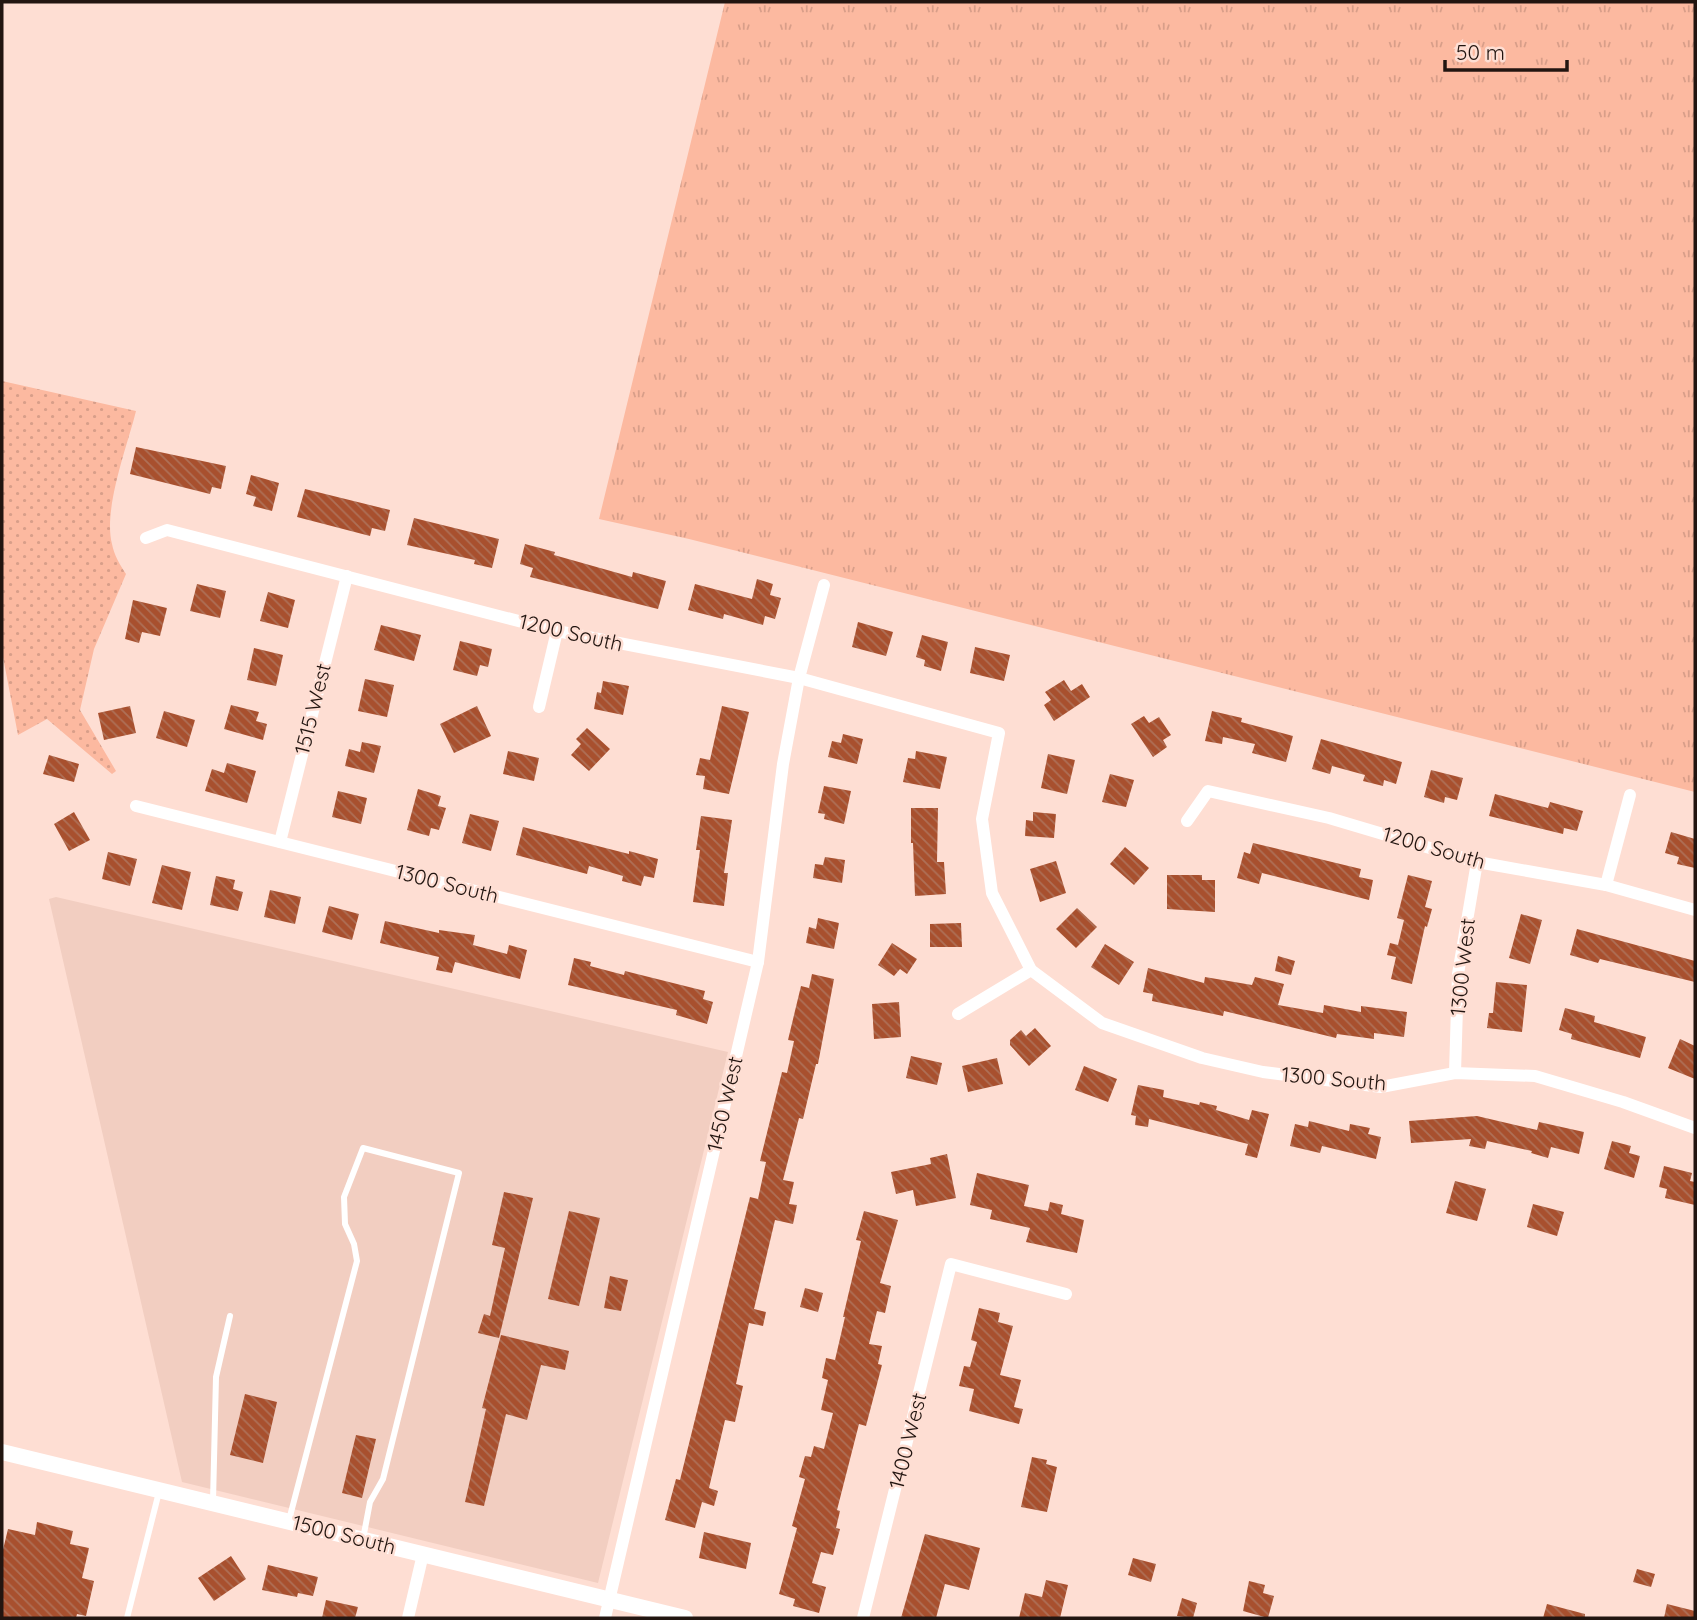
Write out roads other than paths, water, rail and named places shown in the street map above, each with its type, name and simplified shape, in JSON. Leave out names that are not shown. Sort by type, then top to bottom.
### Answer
[{"type":"street","name":"1200 South","points":[[146,538],[167,530],[557,631],[799,678],[999,733],[982,819],[992,893],[1031,970]]},
{"type":"street","name":"1515 West","points":[[280,842],[347,576]]},
{"type":"street","name":"1450 West","points":[[605,1618],[758,962],[783,764],[799,678],[824,585]]},
{"type":"street","points":[[538,707],[557,631]]},
{"type":"street","name":"1200 South","points":[[1188,821],[1208,791],[1329,818],[1477,862],[1606,885],[1695,910]]},
{"type":"street","points":[[1606,885],[1630,794]]},
{"type":"street","name":"1300 South","points":[[136,806],[758,962]]},
{"type":"street","name":"1300 West","points":[[1454,1073],[1458,974],[1477,862]]},
{"type":"street","points":[[958,1014],[1031,970]]},
{"type":"street","name":"1300 South","points":[[1031,970],[1102,1023],[1202,1058],[1263,1072],[1381,1087],[1454,1073],[1535,1076],[1623,1102],[1695,1128]]},
{"type":"street","name":"1400 West","points":[[863,1618],[951,1264],[1066,1294]]},
{"type":"street","name":"1500 South","points":[[2,1452],[685,1618]]},
{"type":"street","points":[[408,1618],[424,1554]]},
{"type":"lane","points":[[288,1521],[357,1261],[355,1244],[345,1224],[344,1197],[363,1148],[459,1173],[383,1479],[370,1502],[362,1539]]},
{"type":"lane","points":[[213,1503],[216,1377],[230,1316]]},
{"type":"lane","points":[[127,1618],[159,1490]]}]
